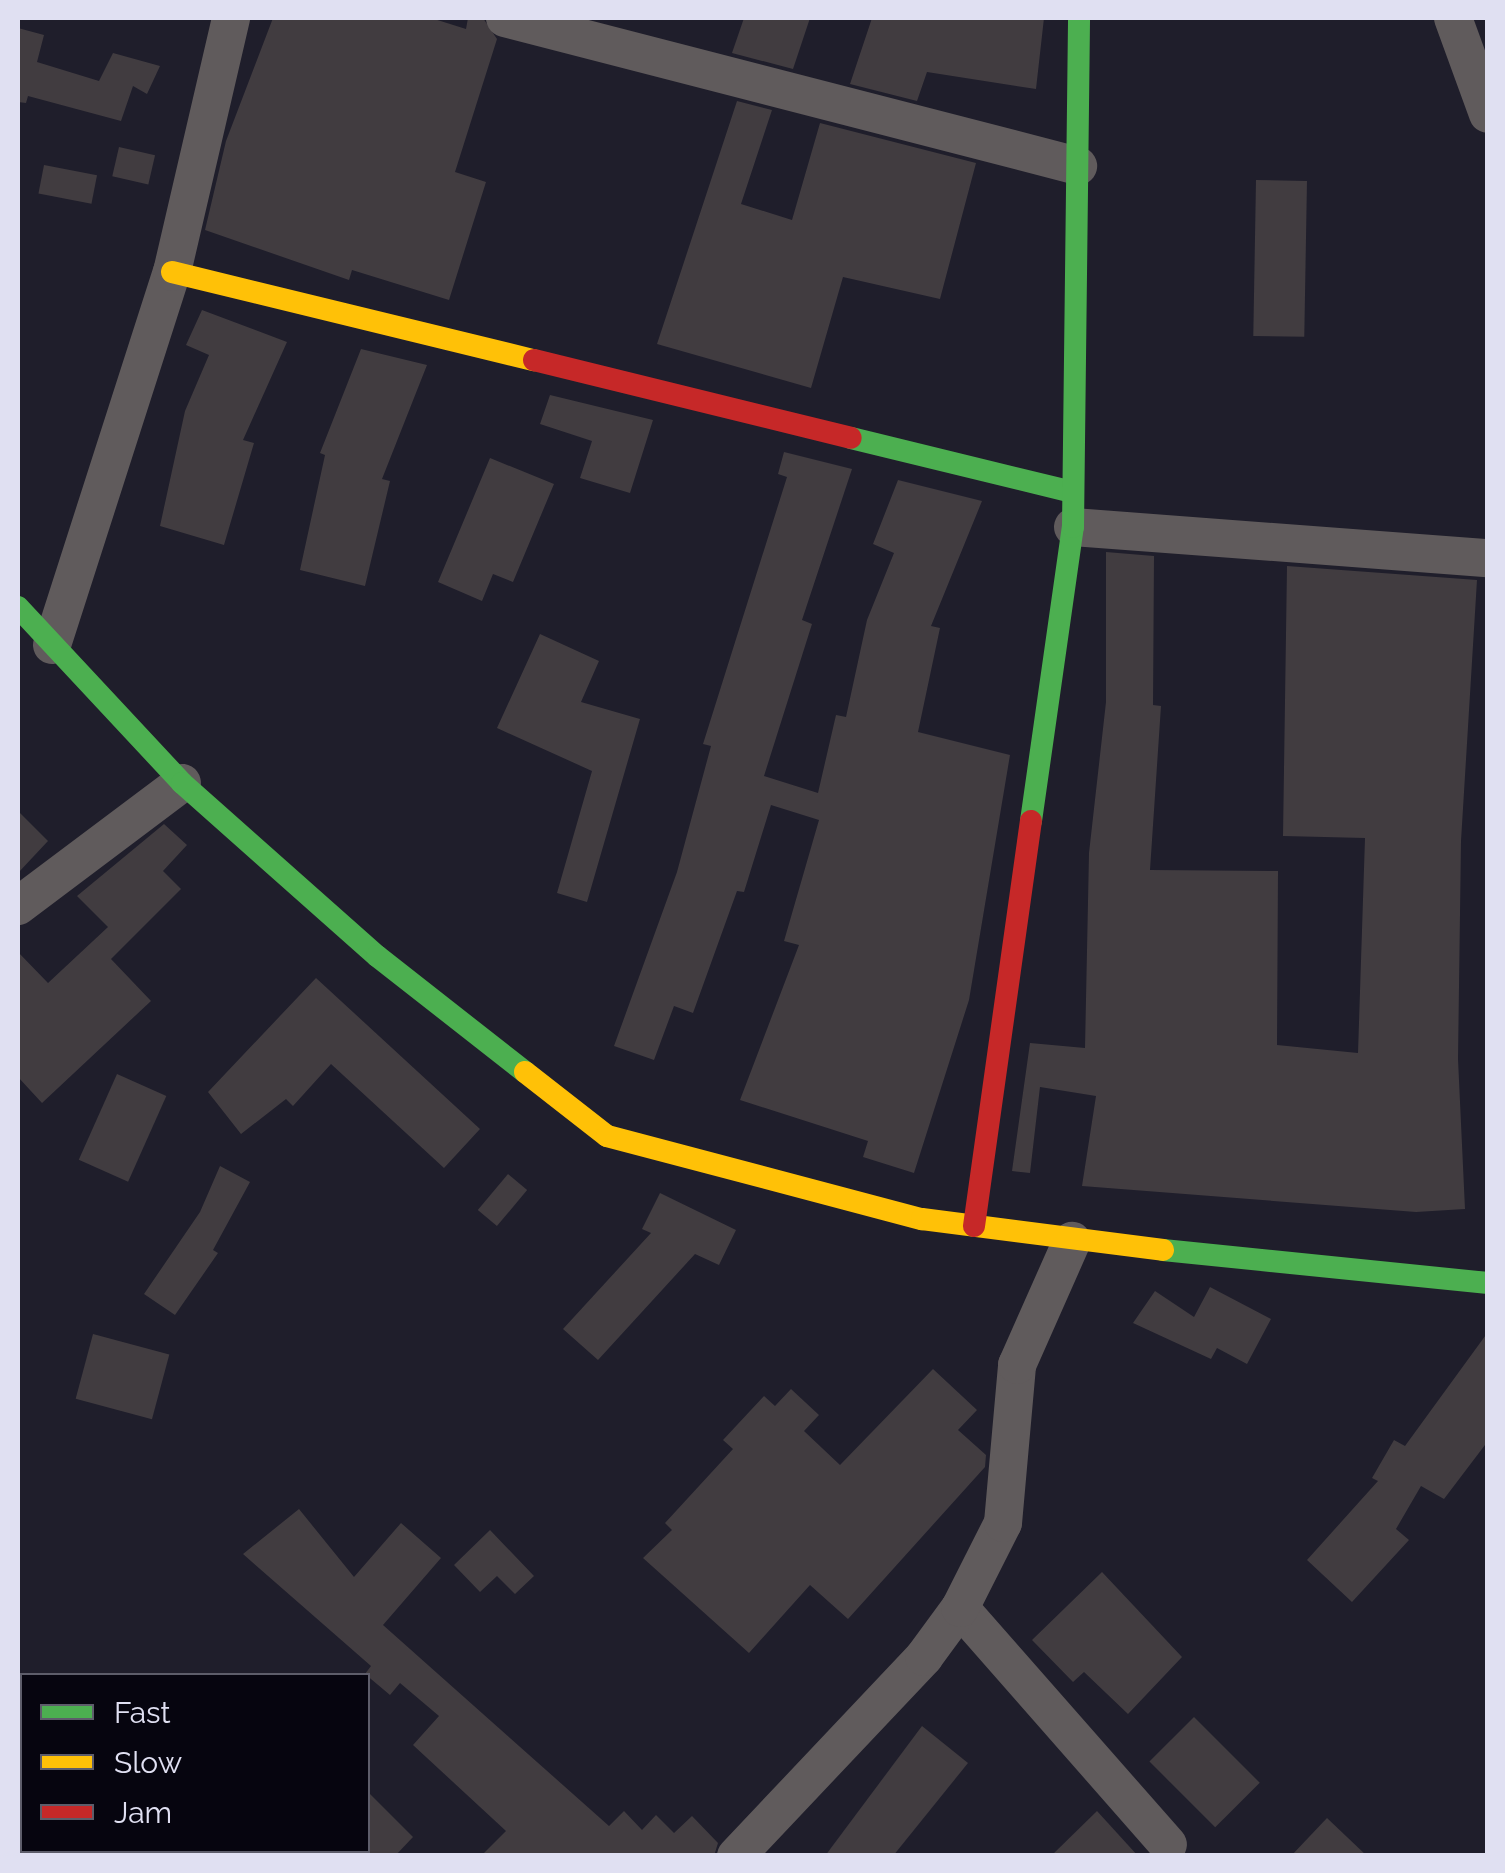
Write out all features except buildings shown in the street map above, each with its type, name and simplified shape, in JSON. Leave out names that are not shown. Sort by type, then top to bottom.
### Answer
[{"type":"street","points":[[52,644],[172,272],[232,18]]},
{"type":"street","points":[[505,18],[1078,166]]},
{"type":"street","points":[[974,1226],[1073,510],[1078,18]]},
{"type":"street","points":[[1453,18],[1488,114]]},
{"type":"street","points":[[172,272],[1073,510],[1488,558]]},
{"type":"street","points":[[18,607],[182,782],[377,956],[607,1136],[805,1191],[974,1226],[1072,1241],[1488,1284]]},
{"type":"street","points":[[18,906],[182,782]]},
{"type":"street","points":[[736,1856],[924,1657],[960,1608],[1003,1523],[1017,1365],[1072,1241]]},
{"type":"street","points":[[960,1608],[1168,1845]]},
{"type":"traffic: fast","points":[[1031,821],[1073,527],[1079,18]]},
{"type":"traffic: fast","points":[[851,438],[1073,492]]},
{"type":"traffic: fast","points":[[18,607],[182,783],[377,956],[525,1072]]},
{"type":"traffic: fast","points":[[1163,1250],[1488,1283]]},
{"type":"traffic: slow","points":[[172,272],[534,360]]},
{"type":"traffic: slow","points":[[525,1072],[607,1136],[922,1219],[1163,1250]]},
{"type":"traffic: jam","points":[[534,360],[851,438]]},
{"type":"traffic: jam","points":[[974,1226],[1031,821]]}]
